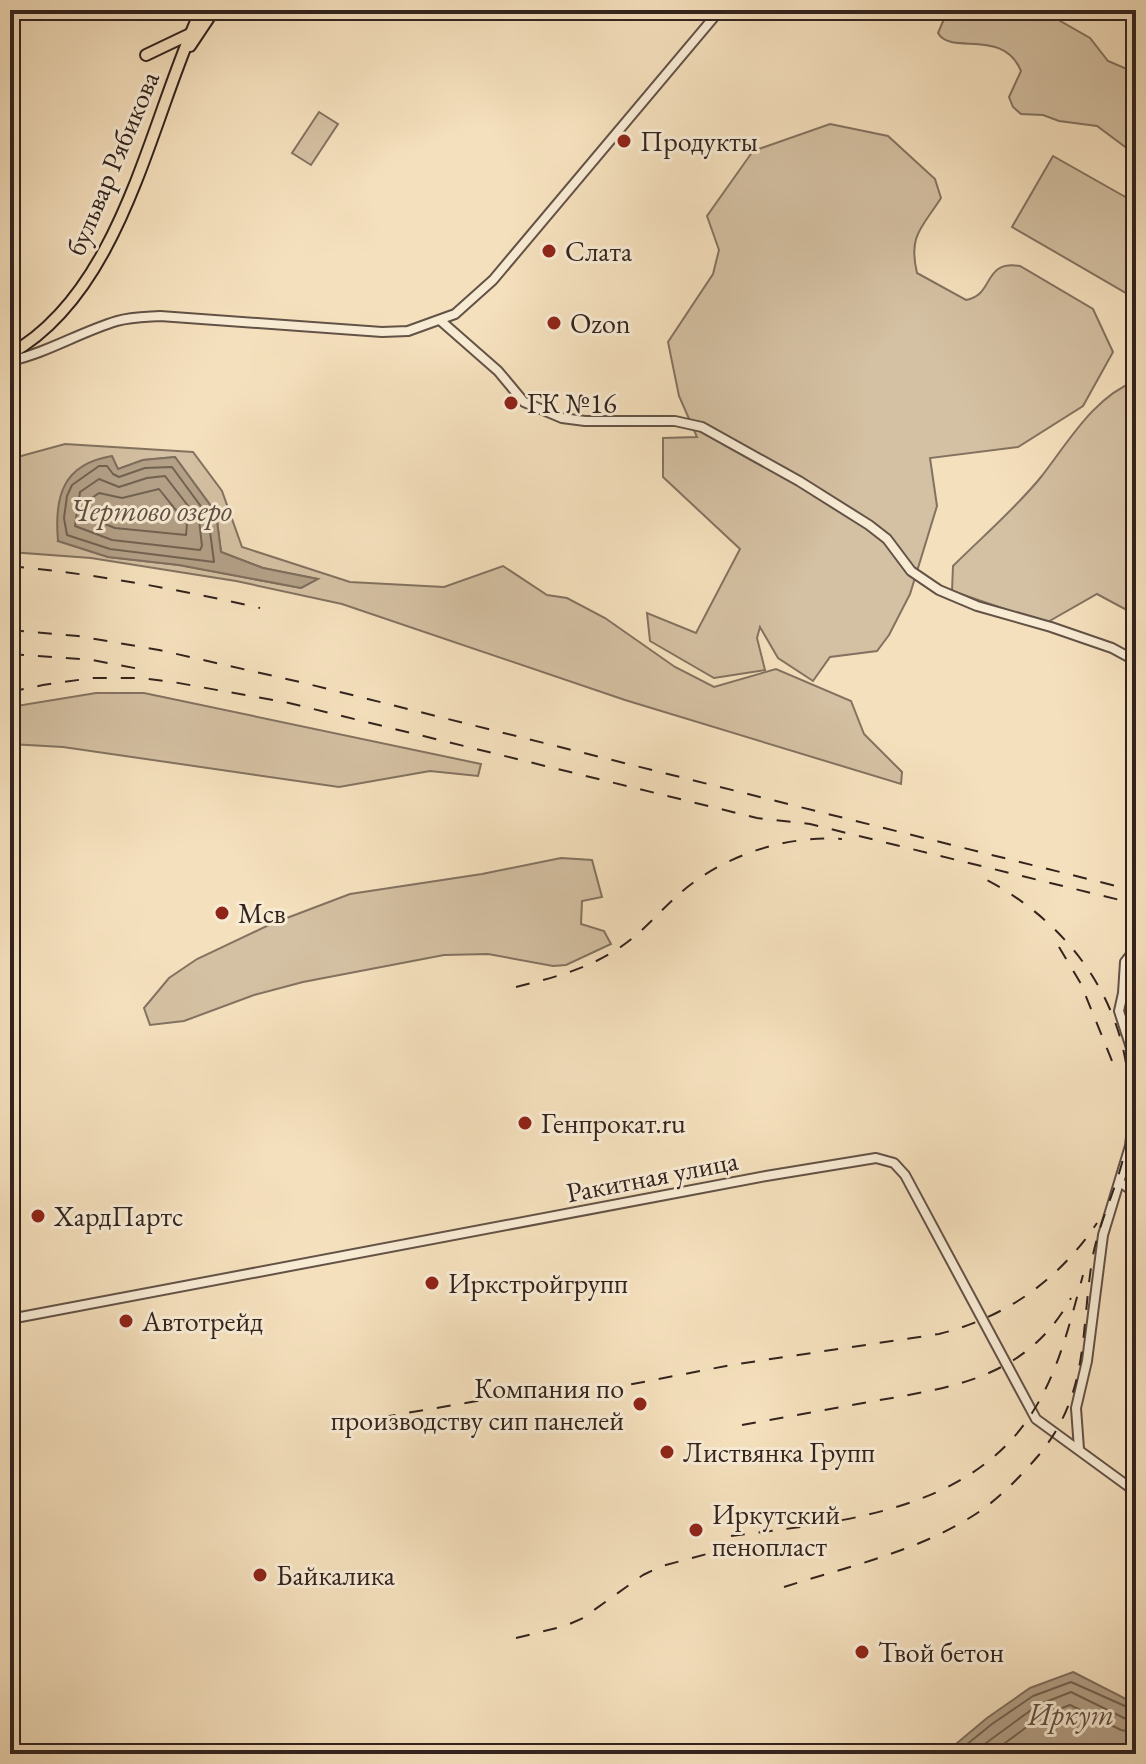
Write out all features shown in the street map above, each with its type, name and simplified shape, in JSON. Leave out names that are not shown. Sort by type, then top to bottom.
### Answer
[{"type":"main road","name":"бульвар Рябикова","points":[[10,354],[52,323],[78,293],[97,263],[142,166],[201,10]]},
{"type":"main road","name":"бульвар Рябикова","points":[[184,54],[214,10]]},
{"type":"main road","points":[[146,55],[190,34]]},
{"type":"street","points":[[10,361],[28,357],[117,321],[139,317],[382,332],[408,331],[441,321],[471,302],[493,280],[720,10]]},
{"type":"street","points":[[441,321],[498,371],[524,402],[573,420],[675,421],[702,427],[869,525],[887,539],[911,571],[939,590],[977,606],[1112,648],[1136,661]]},
{"type":"street","points":[[1079,1449],[1076,1408],[1087,1361],[1103,1235],[1130,1146],[1135,1102],[1134,1052],[1119,1011],[1125,962],[1136,948]]},
{"type":"street","name":"Ракитная улица","points":[[10,1319],[766,1176],[876,1158],[894,1163],[905,1175],[1036,1419],[1136,1492]]},
{"type":"street","points":[[1121,1183],[1136,1193]]},
{"type":"shaded area","points":[[956,10],[1041,10],[1090,38],[1108,61],[1136,73],[1136,155],[1097,126],[1059,121],[1043,115],[1021,114],[1013,107],[1009,97],[1021,71],[1013,58],[990,46],[954,42],[938,33],[944,19]]},
{"type":"shaded area","points":[[319,112],[338,124],[311,165],[292,153]]},
{"type":"shaded area","points":[[830,124],[888,136],[935,179],[941,198],[918,232],[914,249],[917,273],[966,300],[981,292],[1000,268],[1020,266],[1093,309],[1113,352],[1083,406],[1018,447],[930,458],[937,506],[910,594],[877,651],[830,657],[813,681],[778,658],[760,627],[757,638],[765,670],[714,678],[650,641],[647,613],[696,633],[740,549],[663,477],[663,438],[697,437],[679,396],[668,342],[713,274],[719,250],[707,216],[753,151]]},
{"type":"shaded area","points":[[1053,156],[1136,203],[1136,275],[1126,293],[1012,227]]},
{"type":"shaded area","points":[[1136,381],[1136,615],[1097,594],[1046,623],[952,591],[953,566],[1031,489],[1094,409],[1121,388]]},
{"type":"shaded area","points":[[65,444],[193,452],[222,491],[242,547],[350,582],[444,587],[503,566],[547,595],[567,598],[605,618],[675,667],[714,687],[776,669],[851,701],[864,734],[902,772],[901,784],[625,700],[342,604],[236,581],[91,558],[10,552],[10,459]],"holes":[[[175,457],[216,513],[221,552],[263,568],[317,579],[301,588],[179,565],[108,557],[58,541],[118,469],[143,460]]]},
{"type":"shaded area","points":[[96,693],[144,693],[481,764],[478,776],[430,771],[339,787],[63,747],[10,744],[10,707]]},
{"type":"shaded area","points":[[561,858],[592,860],[602,897],[582,901],[581,924],[604,931],[611,944],[566,965],[553,966],[488,954],[444,955],[303,982],[254,995],[184,1021],[150,1025],[144,1008],[169,978],[197,959],[271,924],[350,894],[482,874]]},
{"type":"water","name":"Чертово озеро","points":[[112,456],[118,469],[143,460],[175,457],[216,513],[221,552],[263,568],[318,579],[301,588],[179,565],[108,557],[58,541],[58,510],[65,485],[82,466]]},
{"type":"water","name":"Иркут","points":[[1073,1672],[1136,1704],[1136,1754],[944,1754],[1030,1688]]},
{"type":"railway","points":[[10,566],[136,583],[260,608]]},
{"type":"railway","points":[[10,630],[78,636],[159,650],[300,682],[1136,891]]},
{"type":"railway","points":[[10,654],[92,660],[145,670]]},
{"type":"railway","points":[[10,692],[92,678],[140,678],[289,703],[757,818],[810,824],[1136,904]]},
{"type":"railway","points":[[516,987],[569,972],[619,948],[695,881],[734,859],[776,845],[842,839]]},
{"type":"railway","points":[[784,1587],[904,1549],[980,1511],[1007,1489],[1038,1456],[1055,1432],[1075,1384],[1093,1255],[1121,1168],[1127,1138],[1129,1096],[1124,1055],[1113,1017],[1096,981],[1073,949],[1044,920],[1012,895],[975,874]]},
{"type":"railway","points":[[1059,947],[1081,984],[1116,1071]]},
{"type":"railway","points":[[354,1422],[495,1398],[607,1389],[731,1365],[939,1334],[986,1318],[1028,1294],[1065,1262],[1097,1223]]},
{"type":"railway","points":[[731,1536],[814,1525],[897,1507],[937,1492],[973,1472],[1005,1446],[1041,1397],[1063,1346],[1083,1275]]},
{"type":"railway","points":[[742,1425],[933,1390],[987,1374],[1011,1362],[1033,1345],[1053,1325],[1071,1298]]},
{"type":"railway","points":[[516,1638],[565,1626],[583,1618],[643,1575],[662,1566],[748,1543]]},
{"type":"place","name":"Продукты","points":[[624,141]]},
{"type":"place","name":"Слата","points":[[549,251]]},
{"type":"place","name":"Ozon","points":[[554,323]]},
{"type":"place","name":"ГК №16","points":[[511,403]]},
{"type":"place","name":"Мсв","points":[[222,913]]},
{"type":"place","name":"Генпрокат.ru","points":[[525,1123]]},
{"type":"place","name":"ХардПартс","points":[[38,1216]]},
{"type":"place","name":"Иркстройгрупп","points":[[432,1283]]},
{"type":"place","name":"Автотрейд","points":[[126,1321]]},
{"type":"place","name":"Компания по производству сип панелей","points":[[640,1404]]},
{"type":"place","name":"Листвянка Групп","points":[[667,1452]]},
{"type":"place","name":"Иркутский пенопласт","points":[[696,1530]]},
{"type":"place","name":"Байкалика","points":[[260,1575]]},
{"type":"place","name":"Твой бетон","points":[[862,1652]]}]
